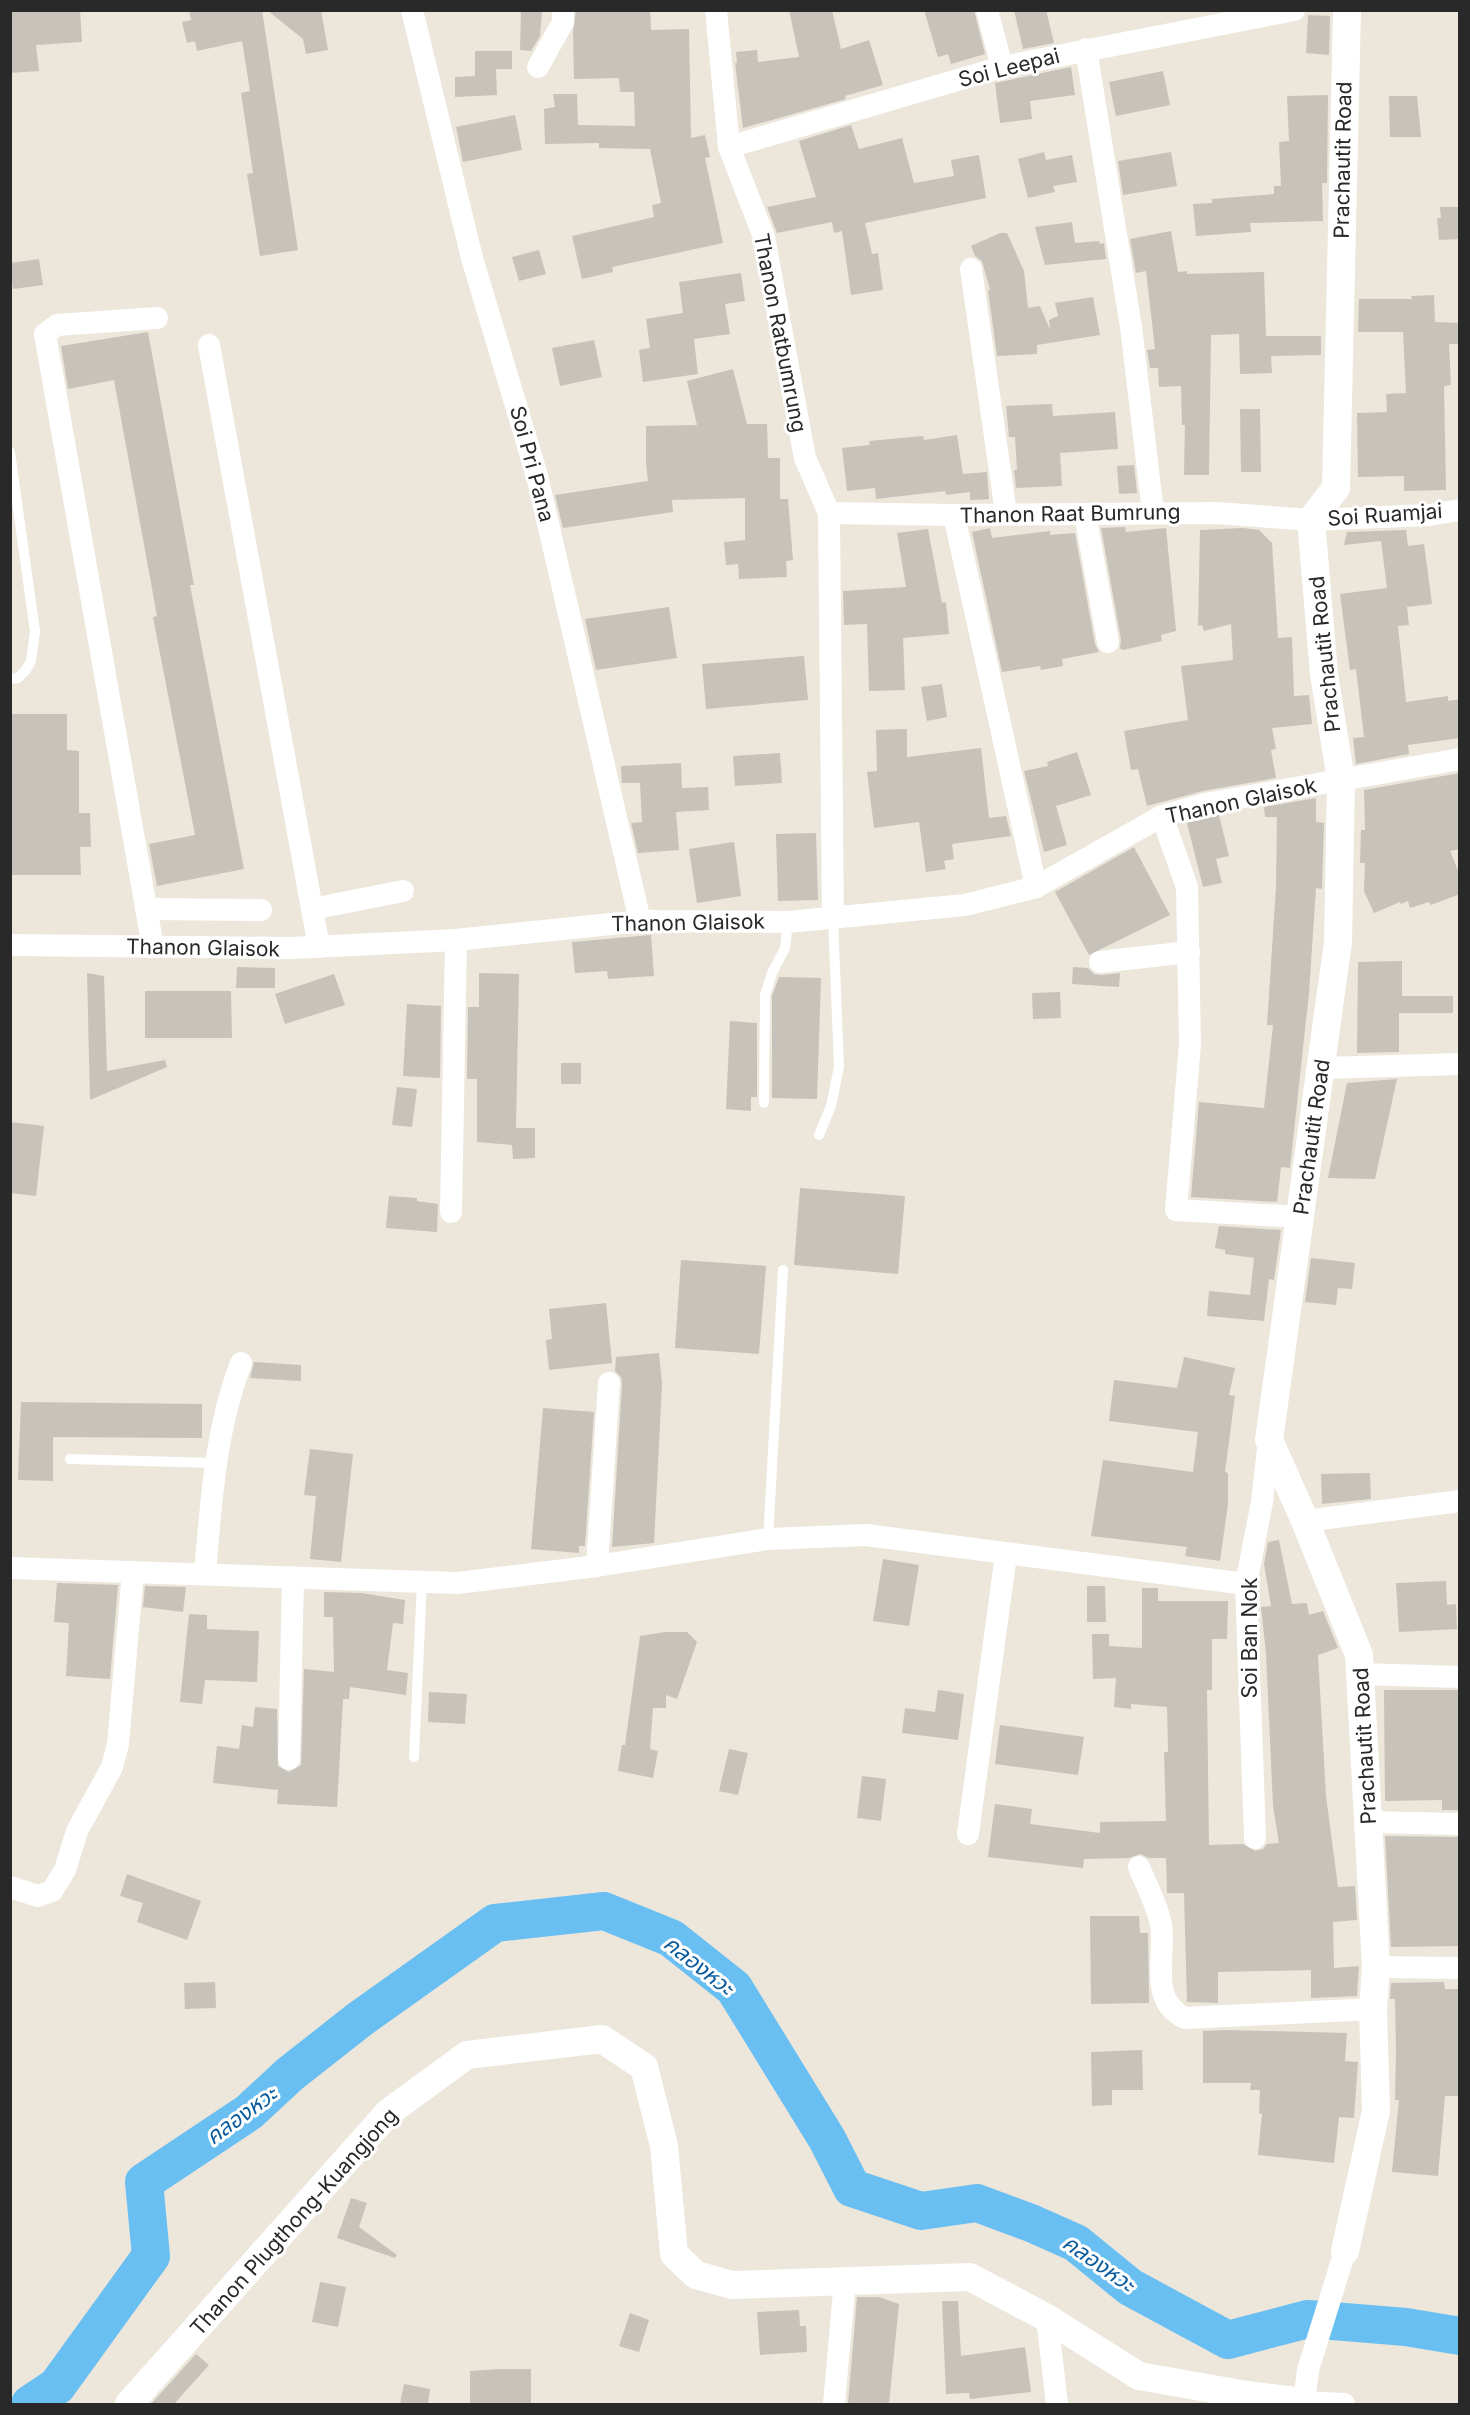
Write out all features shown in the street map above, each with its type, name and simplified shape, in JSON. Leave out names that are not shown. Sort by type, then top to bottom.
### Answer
[{"type":"street","name":"Soi Pri Pana","points":[[412,10],[472,258],[537,476],[640,921]]},
{"type":"street","points":[[538,67],[563,22],[563,10]]},
{"type":"street","name":"Thanon Ratbumrung","points":[[716,10],[729,147],[764,237],[805,458],[829,513]]},
{"type":"street","points":[[987,10],[1002,67]]},
{"type":"street","name":"Soi Leepai","points":[[729,147],[1002,67],[1294,10]]},
{"type":"street","name":"Prachautit Road","points":[[1345,2251],[1376,2111],[1373,2009],[1376,1967],[1370,1822],[1359,1655],[1305,1521],[1269,1440],[1338,942],[1341,780],[1324,674],[1311,520],[1336,488],[1347,10]]},
{"type":"street","points":[[1086,49],[1131,327],[1153,512]]},
{"type":"street","points":[[971,269],[1006,513]]},
{"type":"street","points":[[153,947],[45,334],[57,325],[157,318]]},
{"type":"street","points":[[209,345],[319,947]]},
{"type":"street","name":"Soi Ruamjai","points":[[1311,520],[1429,515],[1460,510]]},
{"type":"street","name":"Thanon Raat Bumrung","points":[[829,513],[954,515],[1153,512],[1216,513],[1311,520]]},
{"type":"street","points":[[829,513],[833,918]]},
{"type":"street","points":[[1085,514],[1108,642]]},
{"type":"street","points":[[954,515],[1036,887]]},
{"type":"street","name":"Thanon Glaisok","points":[[10,945],[319,947],[456,940],[640,921],[789,922],[965,905],[1036,887],[1162,816],[1205,804],[1460,759]]},
{"type":"street","points":[[1162,816],[1187,887],[1190,1044],[1176,1210],[1300,1217]]},
{"type":"street","points":[[312,909],[403,891]]},
{"type":"street","points":[[146,909],[261,910]]},
{"type":"street","points":[[451,1212],[456,940]]},
{"type":"street","points":[[1100,962],[1188,952]]},
{"type":"street","points":[[1322,1068],[1460,1064]]},
{"type":"street","points":[[205,1574],[215,1463],[232,1386],[241,1363]]},
{"type":"street","points":[[597,1566],[609,1383]]},
{"type":"street","name":"Soi Ban Nok","points":[[1255,1838],[1246,1584],[1262,1502],[1269,1440]]},
{"type":"street","points":[[1305,1521],[1460,1502]]},
{"type":"street","points":[[10,1568],[471,1582],[597,1566],[768,1539],[866,1535],[1006,1555],[1246,1584]]},
{"type":"street","points":[[968,1834],[1006,1555]]},
{"type":"street","points":[[10,1887],[38,1896],[52,1892],[65,1870],[77,1831],[112,1767],[121,1725],[133,1572]]},
{"type":"street","points":[[289,1759],[292,1577]]},
{"type":"street","points":[[1360,1674],[1460,1677]]},
{"type":"street","points":[[1370,1822],[1460,1824]]},
{"type":"street","points":[[1139,1867],[1161,1923],[1163,1997],[1172,2012],[1185,2018],[1373,2009]]},
{"type":"street","points":[[1376,1967],[1460,1968]]},
{"type":"street","name":"Thanon Plugthong-Kuangjong","points":[[129,2404],[389,2112],[467,2055],[602,2039],[644,2067],[664,2146],[674,2254],[696,2275],[732,2285],[970,2277],[1047,2318],[1139,2376],[1304,2403]]},
{"type":"street","points":[[1344,2404],[1304,2403],[1308,2370],[1345,2251]]},
{"type":"street","points":[[834,2404],[846,2280]]},
{"type":"street","points":[[1047,2318],[1057,2404]]},
{"type":"lane","points":[[10,452],[34,631],[31,660],[26,670],[18,678],[10,679]]},
{"type":"lane","points":[[819,1135],[831,1106],[839,1067],[833,918]]},
{"type":"lane","points":[[764,1103],[765,994],[771,973],[785,948],[789,922]]},
{"type":"lane","points":[[768,1539],[783,1270]]},
{"type":"lane","points":[[70,1460],[215,1463]]},
{"type":"lane","points":[[414,1757],[422,1581]]},
{"type":"building","points":[[10,10],[80,10],[82,42],[36,45],[39,71],[10,73]]},
{"type":"building","points":[[189,10],[262,10],[298,250],[260,256],[247,174],[253,173],[241,93],[250,91],[242,41],[197,51],[195,41],[187,43],[182,22],[191,20]]},
{"type":"building","points":[[267,10],[321,10],[328,50],[306,54],[303,39]]},
{"type":"building","points":[[521,10],[542,10],[540,36],[531,51],[520,50]]},
{"type":"building","points":[[576,10],[650,10],[651,30],[689,29],[691,138],[705,135],[710,157],[705,158],[723,243],[612,267],[613,272],[582,279],[572,236],[654,217],[652,205],[661,203],[650,149],[599,148],[599,143],[545,144],[544,109],[555,107],[553,94],[577,94],[578,125],[635,126],[634,92],[620,92],[619,78],[574,79],[573,32]]},
{"type":"building","points":[[789,10],[832,10],[841,49],[869,40],[883,85],[845,96],[846,99],[743,128],[735,63],[737,63],[736,52],[757,50],[758,62],[799,57]]},
{"type":"building","points":[[924,10],[974,10],[985,54],[951,64],[948,54],[938,57]]},
{"type":"building","points":[[1014,10],[1046,10],[1054,43],[1023,49]]},
{"type":"building","points":[[1308,15],[1330,16],[1329,55],[1306,53]]},
{"type":"building","points":[[475,51],[512,51],[512,69],[496,69],[497,95],[455,97],[455,77],[475,76]]},
{"type":"building","points":[[1071,67],[1075,95],[1030,101],[1032,119],[1000,123],[995,83]]},
{"type":"building","points":[[1163,71],[1170,105],[1116,116],[1109,82]]},
{"type":"building","points":[[1328,95],[1327,183],[1322,183],[1323,221],[1250,223],[1251,232],[1196,236],[1193,204],[1212,203],[1212,199],[1274,194],[1274,186],[1281,186],[1279,142],[1289,141],[1287,96]]},
{"type":"building","points":[[1389,96],[1417,96],[1421,137],[1390,137]]},
{"type":"building","points":[[515,115],[522,150],[463,162],[456,127]]},
{"type":"building","points":[[851,125],[859,149],[902,138],[914,183],[954,176],[951,160],[979,155],[986,198],[865,223],[872,254],[878,253],[883,290],[851,295],[842,231],[834,233],[832,222],[777,233],[767,207],[816,197],[799,141]]},
{"type":"building","points":[[1044,152],[1046,160],[1072,155],[1077,182],[1053,186],[1055,192],[1028,198],[1018,159]]},
{"type":"building","points":[[1171,152],[1177,186],[1123,195],[1118,161]]},
{"type":"building","points":[[1440,207],[1460,207],[1460,239],[1439,240],[1437,218],[1441,218]]},
{"type":"building","points":[[1072,222],[1075,243],[1099,241],[1100,244],[1104,243],[1106,259],[1045,265],[1035,227]]},
{"type":"building","points":[[1171,231],[1178,272],[1187,271],[1187,274],[1264,272],[1266,336],[1321,336],[1321,355],[1271,356],[1272,373],[1240,374],[1239,334],[1211,335],[1209,475],[1184,475],[1185,425],[1182,425],[1181,386],[1159,387],[1158,368],[1150,368],[1147,350],[1155,349],[1146,271],[1136,273],[1130,239]]},
{"type":"building","points":[[1000,233],[1007,233],[1024,271],[1028,308],[1040,306],[1050,330],[1049,320],[1058,316],[1055,303],[1093,297],[1100,335],[1037,345],[1037,354],[997,356],[988,290],[990,290],[982,261],[975,256],[971,246]]},
{"type":"building","points":[[539,250],[546,274],[519,281],[512,257]]},
{"type":"building","points":[[39,259],[43,285],[13,289],[10,263]]},
{"type":"building","points":[[741,273],[745,301],[725,304],[730,334],[694,339],[698,374],[643,382],[639,350],[650,348],[646,319],[683,313],[679,282]]},
{"type":"building","points":[[1434,295],[1435,322],[1460,323],[1460,344],[1449,344],[1451,385],[1444,386],[1446,490],[1404,491],[1404,476],[1358,477],[1357,413],[1387,412],[1386,394],[1406,393],[1403,332],[1358,332],[1359,299],[1412,299],[1411,296]]},
{"type":"building","points":[[148,332],[194,585],[190,585],[244,869],[157,886],[149,844],[195,835],[153,617],[157,616],[114,380],[68,389],[61,346]]},
{"type":"building","points":[[594,340],[602,377],[560,386],[552,348]]},
{"type":"building","points":[[733,369],[747,424],[767,424],[768,458],[780,458],[780,499],[788,499],[793,560],[786,561],[787,577],[739,579],[738,564],[726,565],[724,542],[745,540],[745,498],[672,500],[673,512],[563,528],[555,495],[648,481],[646,426],[697,425],[687,381]]},
{"type":"building","points":[[1052,404],[1053,416],[1115,412],[1118,449],[1060,453],[1062,486],[1016,488],[1015,437],[1009,437],[1006,406]]},
{"type":"building","points":[[1240,409],[1260,409],[1261,472],[1241,472]]},
{"type":"building","points":[[957,435],[963,474],[987,472],[989,499],[970,500],[970,492],[946,495],[945,491],[876,499],[875,488],[847,491],[842,448],[870,445],[869,441],[923,436],[924,440]]},
{"type":"building","points":[[1134,465],[1137,493],[1119,494],[1117,466]]},
{"type":"building","points":[[1125,527],[1126,532],[1166,528],[1176,631],[1161,635],[1162,641],[1123,650],[1120,648],[1121,640],[1101,528]]},
{"type":"building","points":[[990,528],[992,538],[1050,531],[1050,535],[1075,533],[1095,644],[1099,652],[1062,659],[1063,666],[1041,670],[1040,666],[1002,672],[972,532]]},
{"type":"building","points":[[1243,528],[1259,530],[1272,543],[1278,638],[1292,637],[1294,696],[1309,695],[1312,724],[1272,728],[1276,749],[1271,750],[1276,778],[1203,791],[1147,806],[1138,769],[1131,770],[1124,731],[1188,720],[1181,666],[1233,660],[1231,624],[1204,631],[1202,625],[1198,626],[1200,530]]},
{"type":"building","points":[[928,529],[942,603],[946,602],[949,634],[903,638],[905,690],[869,691],[867,624],[844,625],[843,591],[906,587],[897,533]]},
{"type":"building","points":[[1406,530],[1408,546],[1424,544],[1432,604],[1407,607],[1409,625],[1398,626],[1406,702],[1448,696],[1448,701],[1460,699],[1460,738],[1408,745],[1409,754],[1356,764],[1353,738],[1364,737],[1356,669],[1350,670],[1340,594],[1387,588],[1381,541],[1344,545],[1347,532]]},
{"type":"building","points":[[669,607],[677,658],[596,670],[585,619]]},
{"type":"building","points":[[804,656],[808,700],[706,709],[702,664]]},
{"type":"building","points":[[942,684],[947,717],[927,721],[921,687]]},
{"type":"building","points":[[10,714],[67,714],[67,750],[79,751],[79,813],[90,813],[91,847],[80,847],[81,875],[10,875]]},
{"type":"building","points":[[907,729],[907,757],[981,748],[989,818],[1006,816],[1011,836],[952,844],[954,859],[944,861],[946,869],[926,872],[919,822],[874,828],[867,772],[877,771],[876,730]]},
{"type":"building","points":[[1077,752],[1091,795],[1056,806],[1067,845],[1044,852],[1024,771],[1048,766],[1047,762]]},
{"type":"building","points":[[780,753],[782,783],[735,786],[733,756]]},
{"type":"building","points":[[681,763],[682,788],[708,787],[709,810],[676,812],[679,850],[638,853],[631,823],[642,822],[640,783],[622,783],[621,766]]},
{"type":"building","points":[[1460,773],[1460,849],[1450,851],[1460,875],[1460,894],[1431,905],[1429,902],[1410,908],[1408,901],[1401,904],[1400,902],[1374,913],[1364,891],[1365,863],[1360,863],[1361,830],[1365,830],[1364,790]]},
{"type":"building","points":[[1316,798],[1316,822],[1324,823],[1322,889],[1316,888],[1309,993],[1290,1168],[1281,1167],[1277,1202],[1191,1197],[1199,1102],[1264,1108],[1273,1025],[1267,1025],[1276,887],[1277,817],[1265,817],[1264,807]]},
{"type":"building","points":[[1219,815],[1229,856],[1216,859],[1222,883],[1203,887],[1187,823]]},
{"type":"building","points":[[816,833],[818,900],[778,901],[776,834]]},
{"type":"building","points":[[734,842],[741,896],[697,903],[689,849]]},
{"type":"building","points":[[1134,847],[1170,915],[1089,955],[1055,892]]},
{"type":"building","points":[[651,935],[654,976],[608,979],[607,971],[575,973],[572,942]]},
{"type":"building","points":[[1402,961],[1402,996],[1453,996],[1453,1013],[1399,1013],[1399,1052],[1357,1053],[1358,962]]},
{"type":"building","points":[[237,967],[275,968],[275,988],[236,988]]},
{"type":"building","points":[[1073,967],[1088,968],[1094,974],[1101,975],[1120,973],[1119,987],[1072,984]]},
{"type":"building","points":[[87,973],[104,976],[107,1071],[165,1060],[167,1067],[90,1100]]},
{"type":"building","points":[[479,973],[519,974],[516,1128],[535,1128],[535,1158],[513,1159],[512,1145],[477,1142],[477,1079],[467,1079],[468,1007],[479,1007]]},
{"type":"building","points":[[334,974],[345,1005],[285,1024],[275,994]]},
{"type":"building","points":[[779,977],[821,978],[817,1099],[772,1098],[772,996]]},
{"type":"building","points":[[145,991],[231,991],[232,1038],[145,1038]]},
{"type":"building","points":[[1060,992],[1061,1018],[1033,1019],[1032,993]]},
{"type":"building","points":[[407,1004],[441,1006],[440,1078],[403,1076]]},
{"type":"building","points":[[730,1021],[757,1023],[757,1097],[751,1097],[751,1111],[726,1109]]},
{"type":"building","points":[[561,1063],[581,1063],[581,1084],[561,1084]]},
{"type":"building","points":[[1397,1079],[1375,1179],[1328,1178],[1347,1083]]},
{"type":"building","points":[[397,1087],[417,1089],[412,1127],[392,1125]]},
{"type":"building","points":[[10,1122],[44,1126],[36,1196],[10,1193]]},
{"type":"building","points":[[800,1188],[905,1196],[898,1274],[794,1265]]},
{"type":"building","points":[[389,1196],[417,1198],[417,1201],[438,1204],[437,1232],[386,1228]]},
{"type":"building","points":[[1219,1226],[1281,1230],[1274,1280],[1269,1279],[1264,1321],[1207,1316],[1209,1291],[1250,1295],[1254,1258],[1225,1254],[1225,1250],[1215,1248]]},
{"type":"building","points":[[1311,1258],[1355,1263],[1352,1289],[1338,1288],[1336,1305],[1305,1302]]},
{"type":"building","points":[[681,1260],[766,1266],[759,1354],[675,1348]]},
{"type":"building","points":[[606,1303],[612,1363],[549,1370],[546,1340],[552,1339],[549,1309]]},
{"type":"building","points":[[659,1353],[662,1384],[654,1543],[612,1547],[622,1384],[621,1377],[615,1371],[616,1357]]},
{"type":"building","points":[[1184,1357],[1235,1368],[1229,1395],[1235,1396],[1225,1472],[1228,1473],[1228,1504],[1220,1561],[1185,1556],[1187,1547],[1091,1536],[1103,1460],[1193,1472],[1198,1432],[1109,1421],[1114,1380],[1177,1388]]},
{"type":"building","points":[[254,1362],[301,1365],[301,1381],[250,1378]]},
{"type":"building","points":[[21,1402],[202,1404],[202,1438],[53,1437],[53,1481],[18,1480]]},
{"type":"building","points":[[543,1408],[594,1412],[585,1546],[579,1546],[579,1553],[531,1549]]},
{"type":"building","points":[[310,1449],[353,1454],[341,1562],[310,1559],[316,1496],[304,1495]]},
{"type":"building","points":[[1370,1473],[1371,1499],[1322,1504],[1321,1474]]},
{"type":"building","points":[[1279,1540],[1292,1604],[1307,1603],[1309,1615],[1323,1611],[1338,1648],[1318,1655],[1326,1796],[1338,1887],[1355,1886],[1357,1920],[1333,1922],[1334,1968],[1359,1966],[1357,1996],[1311,1998],[1311,1970],[1218,1972],[1218,2003],[1187,2002],[1184,1893],[1167,1893],[1166,1858],[1149,1858],[1140,1854],[1129,1858],[1084,1859],[1083,1868],[988,1857],[995,1804],[1032,1809],[1030,1824],[1100,1833],[1100,1822],[1166,1821],[1164,1752],[1168,1752],[1167,1707],[1131,1704],[1131,1709],[1114,1707],[1116,1678],[1093,1679],[1092,1634],[1109,1634],[1109,1646],[1142,1648],[1142,1588],[1158,1588],[1158,1601],[1228,1601],[1227,1639],[1212,1639],[1212,1690],[1207,1690],[1209,1845],[1243,1844],[1255,1851],[1263,1849],[1267,1844],[1279,1843],[1273,1806],[1266,1654],[1261,1607],[1271,1606],[1264,1564],[1268,1542]]},
{"type":"building","points":[[883,1559],[919,1565],[909,1626],[873,1621]]},
{"type":"building","points":[[1446,1581],[1447,1605],[1456,1604],[1457,1629],[1399,1632],[1396,1583]]},
{"type":"building","points":[[57,1583],[118,1585],[110,1679],[66,1676],[69,1623],[54,1622]]},
{"type":"building","points":[[145,1586],[186,1587],[183,1612],[143,1607]]},
{"type":"building","points":[[1087,1586],[1105,1586],[1106,1622],[1087,1622]]},
{"type":"building","points":[[324,1592],[361,1593],[405,1600],[403,1624],[393,1623],[387,1670],[408,1673],[406,1695],[350,1687],[349,1699],[343,1699],[337,1807],[277,1804],[278,1790],[213,1783],[217,1746],[239,1749],[242,1725],[253,1727],[255,1707],[277,1709],[278,1766],[289,1772],[301,1765],[304,1669],[334,1672],[333,1617],[324,1617]]},
{"type":"building","points":[[189,1614],[207,1615],[207,1629],[259,1631],[257,1682],[205,1680],[202,1704],[180,1702]]},
{"type":"building","points":[[665,1632],[687,1632],[697,1642],[677,1699],[666,1695],[666,1708],[653,1708],[650,1749],[658,1751],[653,1778],[618,1771],[622,1745],[625,1745],[640,1636]]},
{"type":"building","points":[[938,1690],[964,1694],[958,1740],[902,1733],[905,1708],[935,1712]]},
{"type":"building","points":[[1384,1690],[1460,1690],[1460,1810],[1442,1810],[1442,1800],[1385,1801]]},
{"type":"building","points":[[429,1692],[467,1694],[465,1724],[428,1722]]},
{"type":"building","points":[[1000,1725],[1084,1737],[1078,1775],[995,1764]]},
{"type":"building","points":[[729,1749],[748,1753],[738,1795],[719,1791]]},
{"type":"building","points":[[862,1776],[886,1779],[881,1821],[857,1818]]},
{"type":"building","points":[[1385,1836],[1460,1837],[1460,1946],[1391,1947]]},
{"type":"building","points":[[127,1874],[201,1901],[187,1940],[137,1922],[143,1903],[120,1896]]},
{"type":"building","points":[[1090,1916],[1139,1916],[1140,1933],[1148,1933],[1149,2003],[1091,2004]]},
{"type":"building","points":[[215,1982],[216,2008],[185,2009],[184,1983]]},
{"type":"building","points":[[1444,1982],[1445,1989],[1460,1989],[1460,2096],[1445,2096],[1438,2176],[1392,2172],[1399,2100],[1395,2100],[1395,1999],[1390,1999],[1391,1983]]},
{"type":"building","points":[[1203,2031],[1347,2033],[1345,2061],[1358,2062],[1354,2118],[1339,2117],[1334,2163],[1258,2155],[1262,2114],[1259,2113],[1260,2090],[1250,2090],[1251,2083],[1203,2083]]},
{"type":"building","points":[[1142,2050],[1143,2090],[1112,2090],[1112,2105],[1092,2106],[1091,2052]]},
{"type":"building","points":[[351,2198],[367,2203],[359,2227],[397,2255],[395,2258],[337,2238]]},
{"type":"building","points":[[320,2282],[346,2287],[338,2327],[312,2322]]},
{"type":"building","points":[[857,2297],[879,2297],[899,2304],[889,2404],[848,2404]]},
{"type":"building","points":[[942,2301],[958,2301],[961,2356],[1025,2347],[1031,2392],[970,2399],[969,2393],[946,2394]]},
{"type":"building","points":[[799,2310],[800,2326],[806,2326],[807,2352],[760,2355],[757,2312]]},
{"type":"building","points":[[630,2313],[649,2320],[639,2352],[619,2346]]},
{"type":"building","points":[[196,2354],[209,2365],[174,2404],[151,2404]]},
{"type":"building","points":[[531,2369],[531,2404],[470,2404],[470,2371]]},
{"type":"building","points":[[404,2384],[430,2389],[428,2404],[400,2404]]},
{"type":"waterway","name":"คลองหวะ","points":[[30,2404],[57,2386],[151,2256],[144,2182],[249,2112],[290,2074],[360,2019],[495,1923],[604,1911],[671,1938],[734,1988],[827,2139],[852,2188],[921,2211],[977,2203],[1031,2223],[1076,2243],[1130,2287],[1228,2340],[1308,2319],[1406,2327],[1460,2336]]}]
